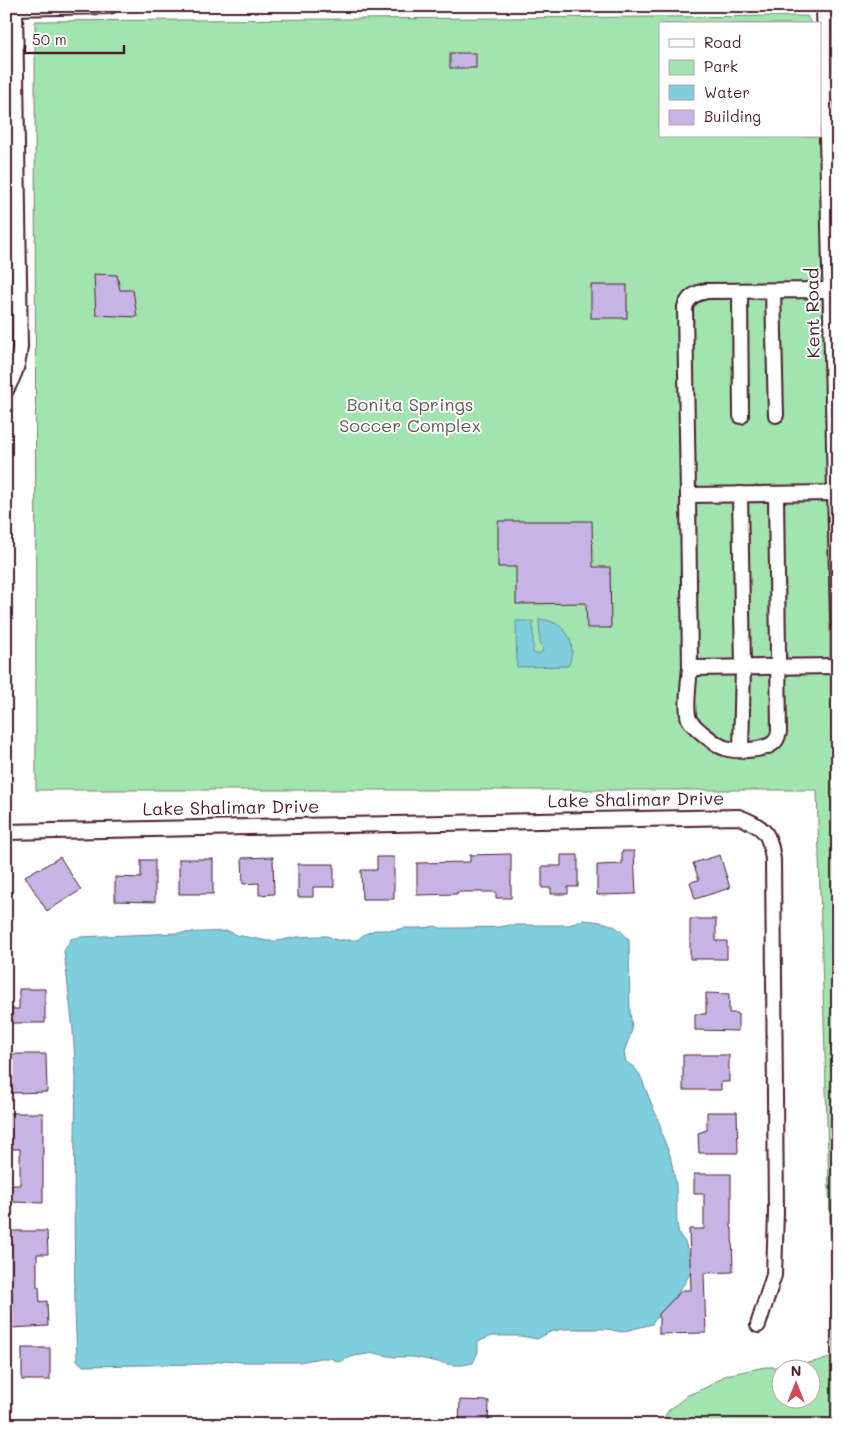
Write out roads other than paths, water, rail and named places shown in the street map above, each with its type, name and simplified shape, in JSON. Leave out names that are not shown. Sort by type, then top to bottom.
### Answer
[{"type":"street","points":[[6,390],[13,378],[18,363],[20,347],[12,7],[110,6]]},
{"type":"street","name":"Kent Road","points":[[824,6],[838,619]]},
{"type":"street","points":[[776,494],[779,732],[777,739],[771,745],[758,749],[724,748],[694,726],[689,718],[688,710],[690,668],[685,307],[690,297],[700,292],[831,290]]},
{"type":"street","points":[[740,291],[741,416]]},
{"type":"street","points":[[773,291],[776,415]]},
{"type":"street","points":[[688,495],[836,493]]},
{"type":"street","points":[[740,494],[743,667],[741,750]]},
{"type":"street","points":[[690,668],[838,666]]},
{"type":"street","name":"Lake Shalimar Drive","points":[[6,832],[738,818],[752,822],[764,830],[771,844],[772,860],[776,1213],[774,1275],[758,1325]]},
{"type":"water","points":[[539,619],[556,624],[563,628],[567,634],[571,641],[572,649],[568,666],[517,667],[516,621],[533,621],[533,653],[538,654],[542,652],[543,648],[540,642]]},
{"type":"water","points":[[583,920],[597,921],[614,926],[629,940],[632,1030],[624,1052],[626,1062],[634,1067],[640,1075],[670,1155],[676,1184],[677,1224],[679,1234],[685,1242],[691,1262],[691,1272],[684,1284],[662,1314],[652,1324],[622,1332],[607,1329],[563,1329],[550,1332],[537,1339],[521,1336],[491,1336],[478,1342],[478,1352],[473,1363],[463,1365],[374,1353],[354,1356],[339,1362],[330,1358],[320,1358],[300,1362],[240,1362],[226,1360],[207,1364],[83,1366],[77,1360],[74,1193],[76,1078],[73,1030],[64,951],[71,939],[79,937],[228,931],[237,935],[267,941],[317,936],[327,936],[337,940],[357,940],[375,930],[435,926],[440,928],[460,928],[510,925],[569,925]]},
{"type":"park label","name":"Bonita Springs Soccer Complex","points":[[410,415]]}]
